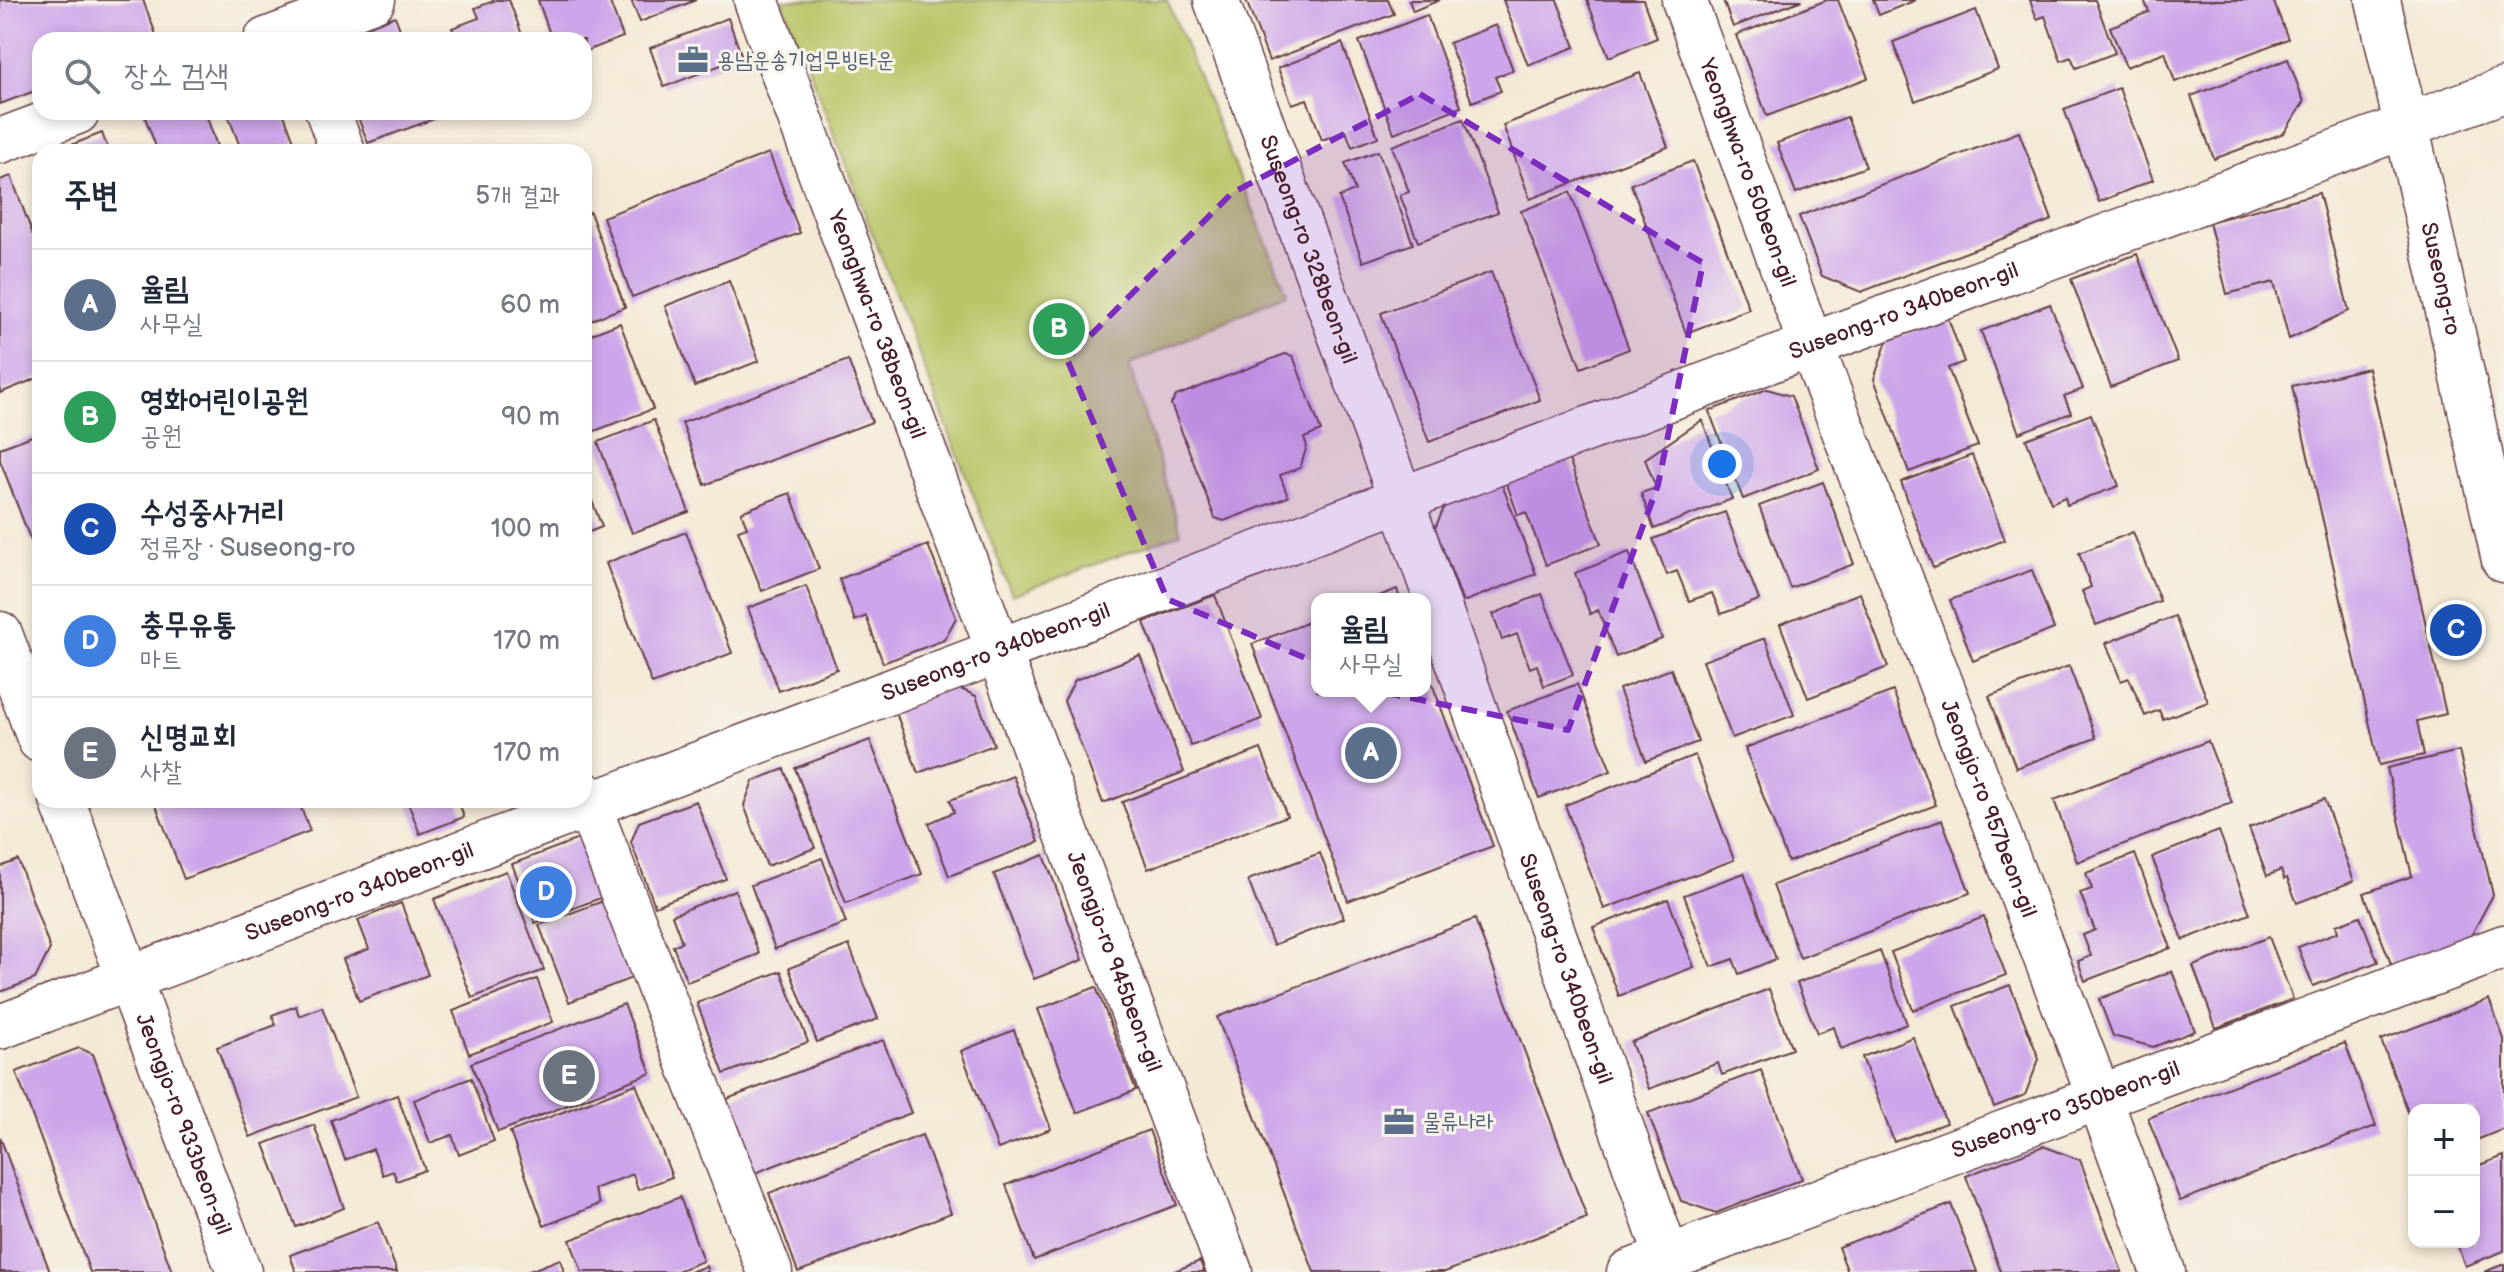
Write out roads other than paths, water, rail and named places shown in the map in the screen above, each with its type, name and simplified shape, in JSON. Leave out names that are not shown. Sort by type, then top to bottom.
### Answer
[{"type":"street","points":[[297,32],[373,0]]},
{"type":"street","name":"Yeonghwa-ro 38beon-gil","points":[[756,0],[997,650]]},
{"type":"street","name":"Suseong-ro 328beon-gil","points":[[1216,0],[1401,499]]},
{"type":"street","name":"Yeonghwa-ro 50beon-gil","points":[[1684,0],[1811,345]]},
{"type":"street","name":"Suseong-ro","points":[[2378,0],[2504,560]]},
{"type":"street","name":"Suseong-ro 340beon-gil","points":[[592,798],[2504,90]]},
{"type":"street","points":[[0,141],[56,120]]},
{"type":"street","points":[[331,120],[340,144]]},
{"type":"street","name":"Jeongjo-ro 957beon-gil","points":[[1811,345],[2100,1099],[2163,1272]]},
{"type":"street","name":"Suseong-ro 340beon-gil","points":[[1401,499],[1648,1265]]},
{"type":"street","points":[[0,634],[32,719]]},
{"type":"street","name":"Jeongjo-ro 945beon-gil","points":[[997,650],[1230,1272]]},
{"type":"street","name":"Jeongjo-ro 933beon-gil","points":[[65,808],[239,1272]]},
{"type":"street","name":"Suseong-ro 340beon-gil","points":[[0,1027],[565,808]]},
{"type":"street","points":[[589,808],[770,1272]]},
{"type":"street","name":"Suseong-ro 350beon-gil","points":[[1648,1265],[2504,947]]},
{"type":"place","name":"용남운송기업무빙타운","points":[[693,60]]},
{"type":"place","name":"영화어린이공원","points":[[1059,329]]},
{"type":"place","name":"수성중사거리","points":[[2456,630]]},
{"type":"place","name":"율림","points":[[1371,753]]},
{"type":"place","name":"충무유통","points":[[546,892]]},
{"type":"place","name":"신명교회","points":[[569,1076]]},
{"type":"place","name":"물류나라","points":[[1399,1122]]}]
